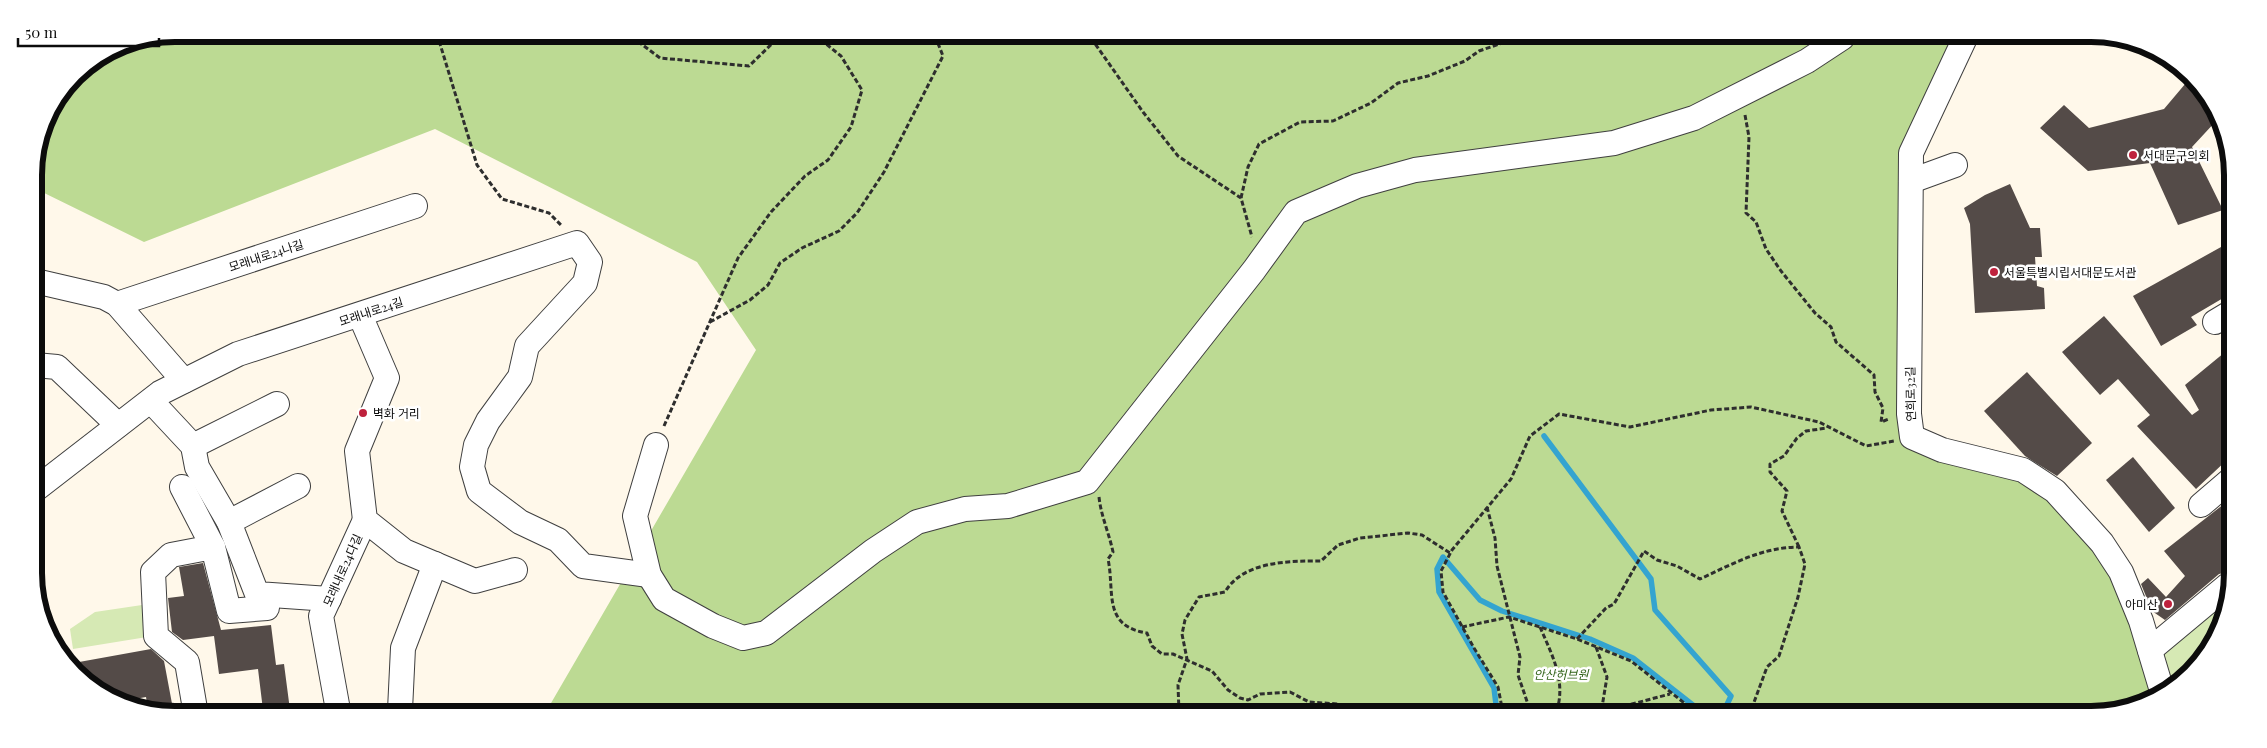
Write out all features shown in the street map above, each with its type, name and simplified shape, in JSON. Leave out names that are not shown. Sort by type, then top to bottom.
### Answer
[{"type":"street","points":[[656,445],[635,516],[649,575],[664,599],[713,626],[743,638],[766,633],[873,551],[917,522],[965,509],[1008,506],[1087,482],[1264,256],[1296,212],[1328,196],[1415,170],[1614,144],[1694,118],[1807,61],[1836,42]]},
{"type":"street","name":"연희로32길","points":[[1963,42],[1911,153],[1909,414],[1912,437],[1942,450],[2023,470],[2056,492],[2102,543],[2121,572],[2132,595],[2161,686]]},
{"type":"street","points":[[1911,181],[1955,164]]},
{"type":"street","name":"모래내로24나길","points":[[117,304],[415,206]]},
{"type":"street","name":"모래내로24길","points":[[42,484],[150,401],[184,381],[238,354],[360,314],[584,252]]},
{"type":"street","points":[[584,252],[585,283],[527,346],[520,377],[488,421],[476,445],[472,467],[479,491],[520,522],[558,540],[582,566],[649,575]]},
{"type":"street","points":[[43,283],[104,297],[117,304],[184,381]]},
{"type":"street","name":"모래내로24다길","points":[[337,706],[321,616],[365,520],[357,451],[387,378],[360,314]]},
{"type":"street","points":[[43,365],[57,366],[118,426]]},
{"type":"street","points":[[150,401],[192,446],[197,467],[229,522],[257,594],[329,599]]},
{"type":"street","points":[[192,446],[277,404]]},
{"type":"street","points":[[2200,505],[2224,485]]},
{"type":"street","points":[[229,522],[298,486]]},
{"type":"street","points":[[182,487],[213,548],[229,611],[267,608]]},
{"type":"street","name":"모래내로24다길","points":[[365,520],[404,551],[475,581],[515,570]]},
{"type":"street","points":[[194,706],[187,662],[156,636],[153,572],[171,555],[213,548]]},
{"type":"street","points":[[400,706],[403,648],[435,564]]},
{"type":"street","points":[[2150,650],[2223,589]]},
{"type":"path","points":[[439,42],[477,165],[502,199],[549,213],[584,252]]},
{"type":"path","points":[[639,42],[660,58],[749,66],[773,42]]},
{"type":"path","points":[[656,445],[743,250],[771,212],[798,183],[828,160],[851,127],[862,90],[842,56],[824,42]]},
{"type":"path","points":[[710,322],[750,300],[768,285],[780,263],[802,248],[839,231],[857,213],[888,164],[943,56],[937,42]]},
{"type":"path","points":[[1094,42],[1143,112],[1178,156],[1241,198]]},
{"type":"path","points":[[1264,256],[1254,244],[1241,198],[1248,167],[1259,144],[1300,122],[1333,121],[1371,103],[1398,83],[1428,76],[1465,61],[1480,51],[1505,42]]},
{"type":"path","points":[[1732,99],[1745,112],[1749,137],[1746,212],[1756,222],[1766,249],[1781,271],[1815,312],[1831,327],[1836,342],[1874,375],[1875,392],[1883,408],[1881,422],[1909,414]]},
{"type":"path","points":[[1501,705],[1498,687],[1443,592],[1441,571],[1451,553],[1512,479],[1530,436],[1559,414],[1630,427],[1711,410],[1751,407],[1819,422],[1827,428],[1866,446],[1912,437]]},
{"type":"path","points":[[1753,705],[1767,667],[1779,656],[1798,597],[1805,564],[1800,547],[1782,511],[1787,491],[1770,472],[1770,464],[1784,456],[1806,431],[1827,428]]},
{"type":"path","points":[[1094,475],[1100,514],[1110,535],[1113,552],[1108,559],[1112,576],[1111,597],[1116,616],[1126,627],[1146,633],[1152,646],[1162,654],[1173,654],[1212,671],[1228,690],[1240,698],[1248,700],[1260,694],[1290,692],[1309,702],[1341,705]]},
{"type":"path","points":[[1487,507],[1506,606],[1520,657],[1518,675],[1528,705]]},
{"type":"path","points":[[1179,705],[1178,685],[1187,660],[1182,634],[1186,620],[1199,597],[1225,592],[1230,583],[1254,570],[1279,561],[1321,561],[1338,546],[1360,538],[1408,532],[1422,535],[1451,553]]},
{"type":"path","points":[[1577,638],[1606,608],[1614,604],[1644,551],[1657,560],[1677,566],[1700,579],[1756,554],[1780,547],[1800,547]]},
{"type":"path","points":[[1462,627],[1509,617],[1577,638],[1631,661],[1686,705]]},
{"type":"path","points":[[1540,627],[1558,669],[1561,699],[1559,705]]},
{"type":"path","points":[[1596,646],[1607,678],[1602,705]]},
{"type":"path","points":[[1627,705],[1670,694]]},
{"type":"green space","name":"안산허브원","points":[[175,42],[1963,42],[1911,153],[1912,437],[2023,470],[2102,543],[2160,687],[2126,701],[2101,705],[549,706],[756,350],[697,262],[435,129],[144,242],[43,192],[44,158],[47,141],[56,116],[70,94],[88,75],[109,60],[124,53],[141,47]]},
{"type":"green space","points":[[2222,598],[2211,632],[2202,647],[2186,667],[2166,683],[2162,647]]},
{"type":"green space","points":[[142,605],[147,637],[73,649],[70,629],[95,612]]},
{"type":"building","name":"서대문구의회","points":[[2187,82],[2211,116],[2214,123],[2192,147],[2223,210],[2178,225],[2150,163],[2088,171],[2040,128],[2064,105],[2089,128],[2164,109]]},
{"type":"building","points":[[2010,184],[2030,228],[2040,228],[2042,257],[2035,257],[2037,286],[2044,288],[2045,309],[1975,313],[1970,224],[1964,208],[1985,195]]},
{"type":"building","points":[[2224,245],[2224,298],[2191,317],[2197,325],[2161,346],[2133,296]]},
{"type":"building","points":[[2104,316],[2192,415],[2199,410],[2185,385],[2224,353],[2224,463],[2196,489],[2137,426],[2150,415],[2118,379],[2100,395],[2062,352]]},
{"type":"building","points":[[2027,372],[2092,443],[2057,476],[2025,456],[1984,411]]},
{"type":"building","points":[[2133,457],[2175,508],[2149,532],[2106,480]]},
{"type":"building","points":[[2224,504],[2224,573],[2219,574],[2165,620],[2152,611],[2141,584],[2148,578],[2166,597],[2185,576],[2164,551]]},
{"type":"building","points":[[203,563],[221,630],[271,625],[276,665],[284,664],[289,706],[263,706],[258,669],[219,674],[214,636],[183,640],[172,632],[168,598],[184,596],[179,567]]},
{"type":"building","points":[[151,649],[164,661],[172,706],[147,702],[146,697],[135,699],[124,695],[94,678],[77,662]]},
{"type":"waterway","points":[[1544,436],[1651,579],[1655,610],[1731,696],[1727,705]]},
{"type":"waterway","points":[[1496,705],[1494,688],[1439,592],[1437,569],[1443,557],[1480,600],[1502,611],[1590,639],[1633,658],[1693,705]]},
{"type":"place","name":"서대문구의회","points":[[2133,155]]},
{"type":"place","name":"서울특별시립서대문도서관","points":[[1994,272]]},
{"type":"place","name":"벽화 거리","points":[[363,413]]},
{"type":"place","name":"아미산","points":[[2168,604]]}]
